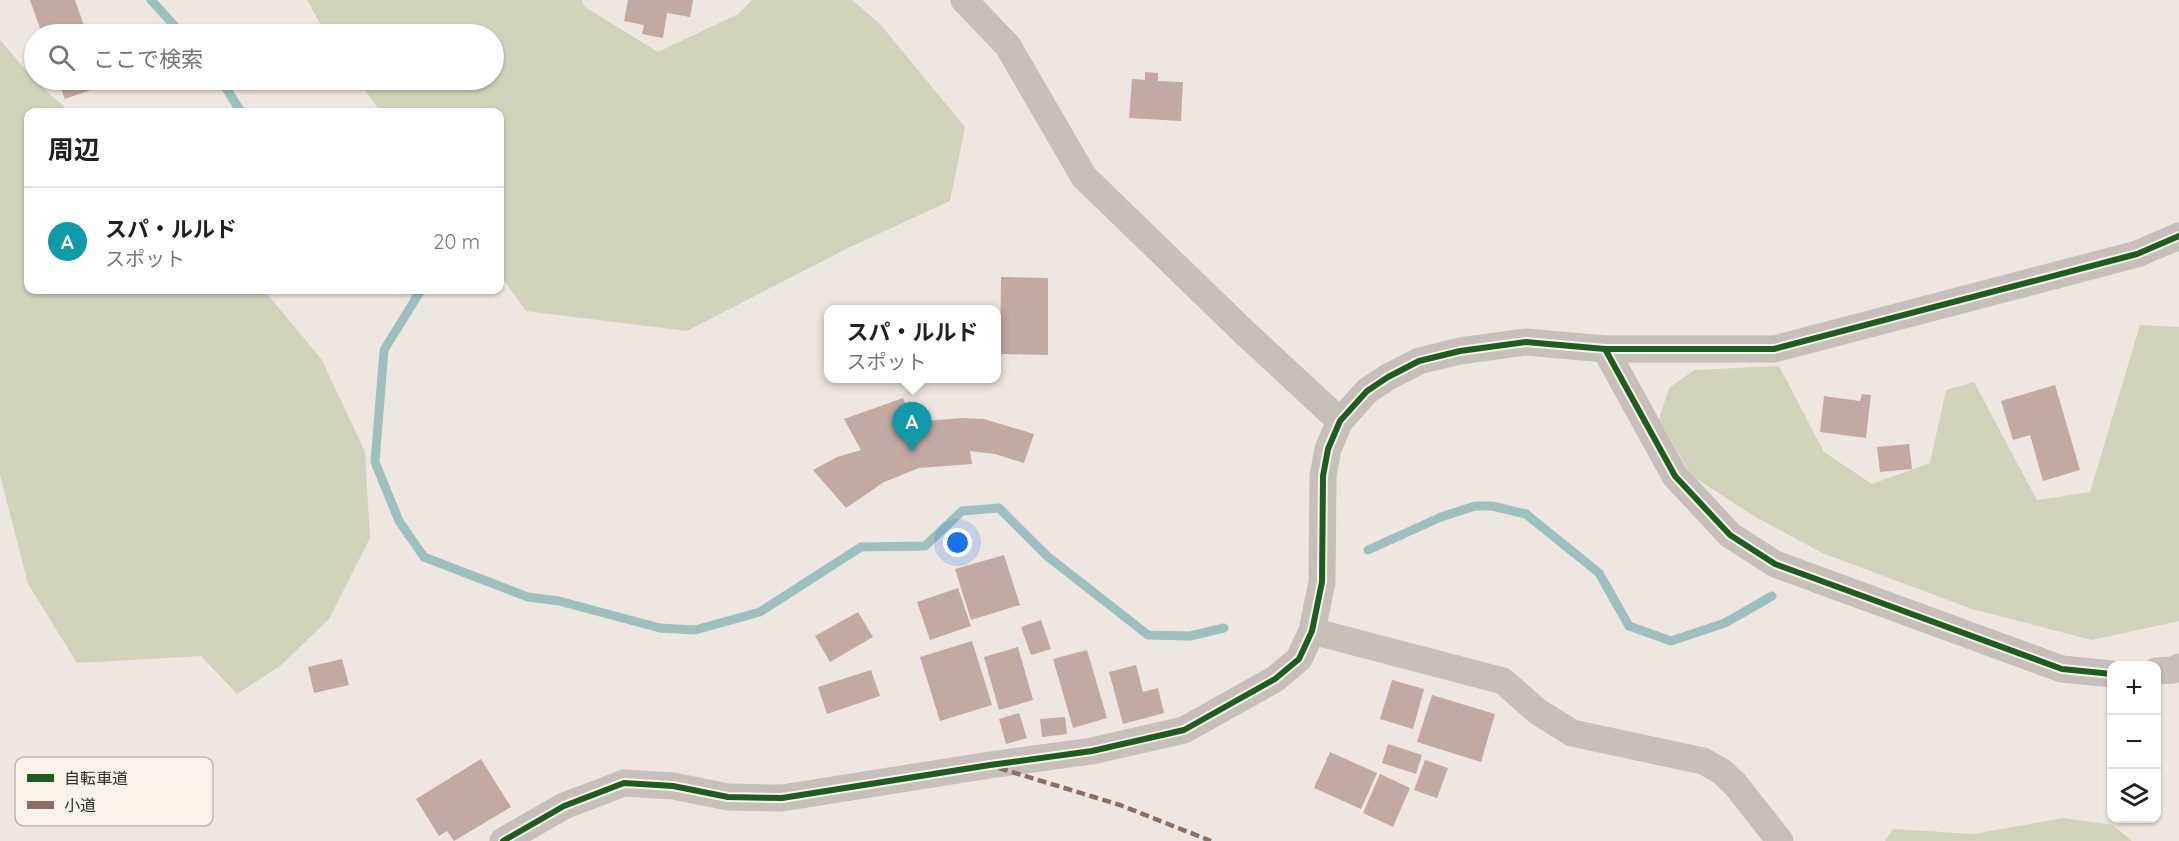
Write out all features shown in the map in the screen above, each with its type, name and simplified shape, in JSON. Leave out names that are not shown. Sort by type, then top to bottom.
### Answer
[{"type":"street","points":[[964,0],[1008,46],[1084,177],[1244,332],[1340,421]]},
{"type":"street","points":[[503,841],[564,806],[624,783],[674,786],[728,796],[782,798],[1092,751],[1184,730],[1275,679],[1299,658],[1312,631],[1322,582],[1323,476],[1328,449],[1340,421],[1367,391],[1388,376],[1419,361],[1460,351],[1526,342],[1605,349],[1774,349],[2137,254],[2179,236]]},
{"type":"street","points":[[1605,349],[1676,476],[1730,535],[1775,564],[2062,669],[2107,674]]},
{"type":"street","points":[[1312,631],[1503,681],[1538,711],[1572,733],[1703,761],[1721,771],[1735,784],[1780,841]]},
{"type":"street","points":[[2161,671],[2179,668]]},
{"type":"green space","points":[[307,0],[582,0],[585,7],[658,52],[738,14],[752,0],[852,0],[880,24],[965,127],[950,201],[850,247],[687,331],[526,311],[504,281],[504,108],[378,108],[364,90],[504,90],[504,24],[320,24]]},
{"type":"green space","points":[[0,40],[24,68],[24,90],[45,90],[66,108],[24,108],[24,294],[267,294],[322,360],[365,452],[370,538],[329,619],[280,666],[237,694],[201,656],[77,663],[28,584],[0,475]]},
{"type":"green space","points":[[2140,325],[2179,327],[2179,621],[2092,640],[1972,609],[1822,553],[1752,515],[1691,475],[1659,419],[1669,388],[1694,370],[1779,366],[1824,452],[1872,484],[1930,463],[1946,390],[1974,382],[2037,500],[2090,492]]},
{"type":"green space","points":[[2063,818],[2113,825],[2132,841],[1885,841],[1893,829],[1973,834]]},
{"type":"building","points":[[30,0],[75,0],[83,24],[38,24]]},
{"type":"building","points":[[628,0],[693,0],[690,17],[667,13],[663,38],[642,34],[644,25],[624,21]]},
{"type":"building","points":[[1145,72],[1158,73],[1158,81],[1183,82],[1181,121],[1129,118],[1132,79],[1145,80]]},
{"type":"building","points":[[62,90],[91,90],[65,99]]},
{"type":"building","points":[[1001,277],[1048,278],[1048,355],[1001,354]]},
{"type":"building","points":[[2055,385],[2080,470],[2043,481],[2030,435],[2013,440],[2001,401]]},
{"type":"building","points":[[1862,394],[1871,395],[1866,438],[1820,432],[1824,396],[1860,401]]},
{"type":"building","points":[[903,398],[914,422],[962,418],[984,419],[1034,434],[1024,463],[995,454],[970,451],[972,464],[919,468],[884,482],[846,508],[813,470],[837,457],[861,450],[844,419]]},
{"type":"building","points":[[1909,444],[1912,469],[1880,472],[1877,447]]},
{"type":"building","points":[[1004,555],[1020,605],[971,620],[955,569]]},
{"type":"building","points":[[958,588],[971,626],[930,640],[917,602]]},
{"type":"building","points":[[858,612],[873,637],[830,662],[815,636]]},
{"type":"building","points":[[1041,620],[1051,649],[1031,655],[1021,627]]},
{"type":"building","points":[[972,641],[992,705],[940,721],[920,657]]},
{"type":"building","points":[[1018,647],[1033,700],[999,710],[984,657]]},
{"type":"building","points":[[1087,650],[1107,718],[1073,728],[1053,659]]},
{"type":"building","points":[[342,659],[349,685],[314,693],[308,667]]},
{"type":"building","points":[[1136,665],[1143,692],[1158,688],[1164,713],[1123,724],[1109,672]]},
{"type":"building","points":[[871,670],[880,696],[827,714],[818,687]]},
{"type":"building","points":[[1392,680],[1424,689],[1413,729],[1380,719]]},
{"type":"building","points":[[1432,695],[1495,714],[1481,762],[1417,742]]},
{"type":"building","points":[[1019,713],[1027,738],[1006,744],[999,719]]},
{"type":"building","points":[[1065,717],[1067,734],[1042,737],[1040,719]]},
{"type":"building","points":[[1388,744],[1422,755],[1416,774],[1382,763]]},
{"type":"building","points":[[1330,752],[1377,773],[1361,809],[1314,788]]},
{"type":"building","points":[[481,759],[511,807],[454,841],[447,831],[439,836],[416,799]]},
{"type":"building","points":[[1425,760],[1448,768],[1437,798],[1414,790]]},
{"type":"building","points":[[1380,774],[1410,788],[1393,827],[1363,813]]},
{"type":"waterway","points":[[151,0],[173,24]]},
{"type":"waterway","points":[[227,90],[238,108]]},
{"type":"waterway","points":[[419,294],[384,350],[375,462],[399,521],[424,557],[528,597],[559,601],[660,628],[695,630],[760,612],[861,547],[925,546],[962,511],[999,508],[1047,556],[1148,635],[1190,636],[1224,628]]},
{"type":"waterway","points":[[1368,550],[1441,517],[1475,506],[1492,506],[1526,514],[1599,573],[1629,626],[1671,641],[1725,623],[1772,596]]},
{"type":"marked path","points":[[999,768],[1120,805],[1211,841]]},
{"type":"cycle path","points":[[503,841],[564,806],[624,783],[673,786],[728,797],[782,798],[1092,751],[1184,730],[1275,679],[1299,659],[1312,631],[1322,582],[1323,476],[1328,449],[1340,421],[1367,391],[1419,361],[1460,351],[1526,342],[1605,349],[1774,349],[2137,254],[2179,236]]},
{"type":"cycle path","points":[[1605,349],[1675,476],[1730,535],[1775,564],[2062,669],[2107,674]]},
{"type":"place","name":"スパ・ルルド","points":[[912,452]]}]
